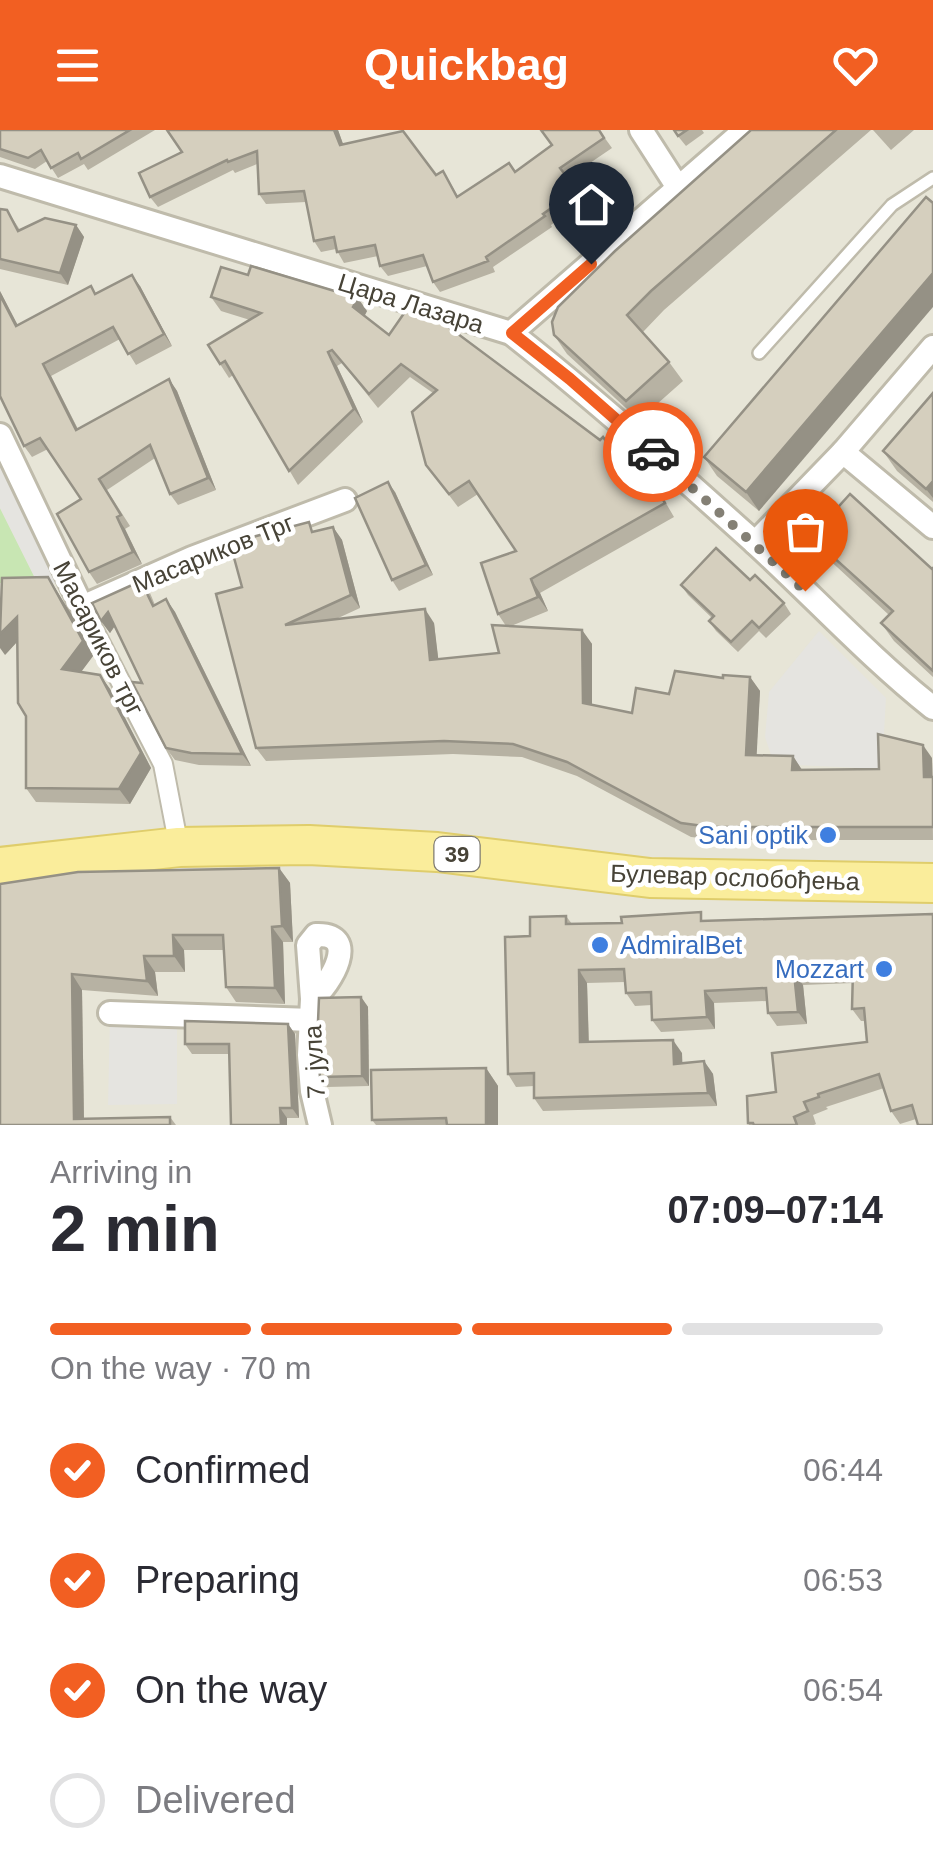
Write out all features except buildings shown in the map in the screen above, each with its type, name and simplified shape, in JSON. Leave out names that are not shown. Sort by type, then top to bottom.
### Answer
[{"type":"main road","name":"Булевар ослобођења","points":[[0,867],[179,848],[366,846],[650,878],[933,883]]},
{"type":"street","points":[[641,130],[678,188]]},
{"type":"street","points":[[512,333],[745,130]]},
{"type":"street","name":"Цара Лазара","points":[[0,176],[512,333],[570,379],[754,542],[933,708]]},
{"type":"street","points":[[754,542],[843,452],[933,347]]},
{"type":"street","name":"Масариков трг","points":[[0,435],[162,764],[179,848]]},
{"type":"street","points":[[843,452],[933,527]]},
{"type":"street","name":"Масариков Трг","points":[[82,607],[192,558],[346,500]]},
{"type":"street","name":"7. јула","points":[[110,1013],[312,1010],[309,1055],[320,1125]]},
{"type":"lane","points":[[759,353],[892,205],[933,178]]},
{"type":"shaded area","points":[[0,130],[933,130],[933,1125],[0,1125]]},
{"type":"shaded area","points":[[0,463],[64,584],[37,582],[0,508]]},
{"type":"shaded area","points":[[819,631],[886,698],[882,769],[774,764],[765,737],[769,692]]},
{"type":"shaded area","points":[[110,1013],[177,1016],[177,1104],[108,1105]]},
{"type":"green space","points":[[0,508],[37,582],[0,583]]},
{"type":"way so far","points":[[653,452],[805,591]]},
{"type":"place","name":"Sani optik","points":[[828,835]]},
{"type":"place","name":"AdmiralBet","points":[[600,945]]},
{"type":"place","name":"Mozzart","points":[[884,969]]},
{"type":"route","points":[[591,264],[512,333],[653,452]]}]
